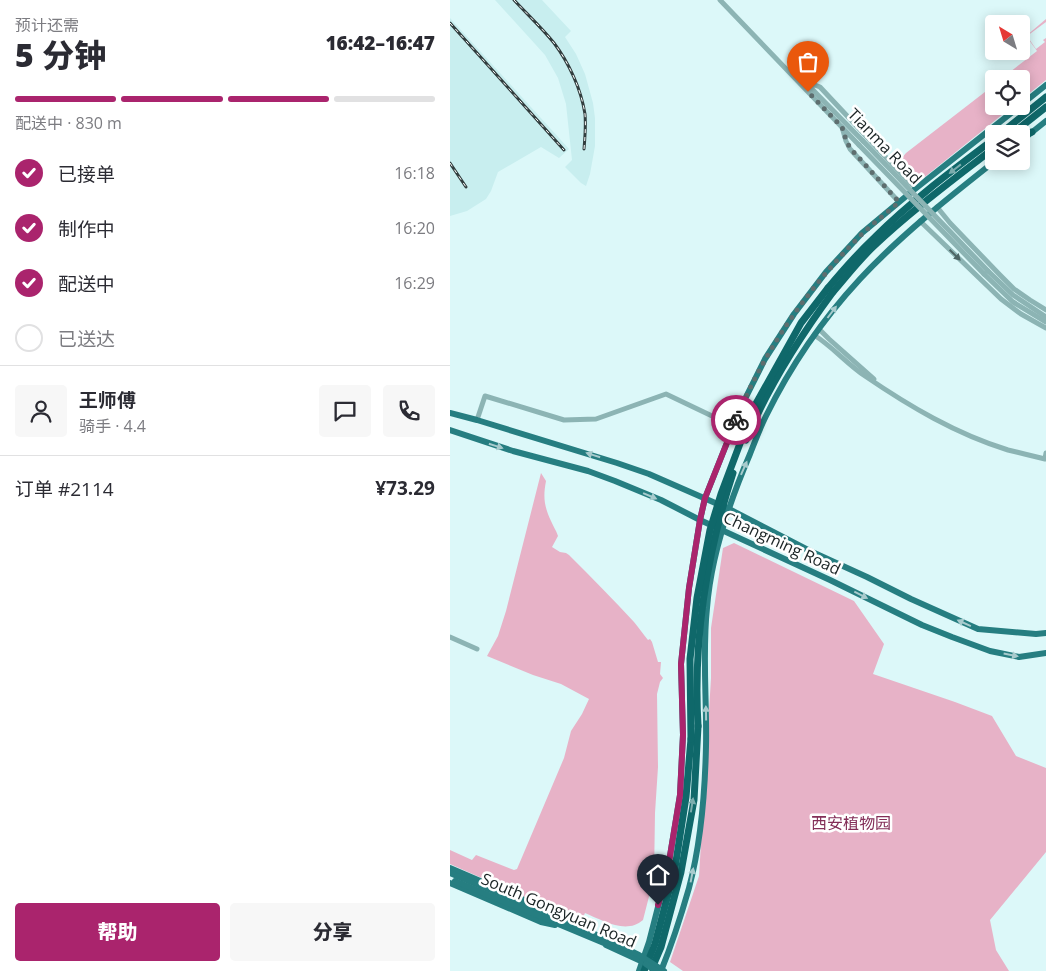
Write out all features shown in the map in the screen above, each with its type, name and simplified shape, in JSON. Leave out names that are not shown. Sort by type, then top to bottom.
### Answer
[{"type":"highway","points":[[1012,125],[1046,98]]},
{"type":"highway","points":[[1023,125],[1046,107]]},
{"type":"highway","points":[[651,971],[661,947],[681,872],[694,800],[698,726],[696,693],[699,634],[706,578],[722,507],[736,466],[763,403],[781,370],[830,290],[850,262],[915,200],[985,145]]},
{"type":"highway","points":[[644,971],[655,944],[674,868],[686,797],[690,739],[690,659],[697,598],[710,530],[721,494],[753,409],[801,323],[830,290],[881,240],[985,155]]},
{"type":"main road","points":[[1030,98],[1046,85]]},
{"type":"main road","points":[[639,971],[644,959],[668,868],[680,795],[683,735],[681,664],[689,588],[700,520],[705,498],[742,405],[765,359],[794,314],[826,272],[862,234],[899,202],[1009,115]]},
{"type":"main road","points":[[1032,132],[1046,121]]},
{"type":"main road","points":[[663,971],[689,886],[698,842],[705,779],[706,610],[710,582],[722,529],[740,476],[766,416],[814,335],[860,279],[897,242],[985,169]]},
{"type":"main road","name":"Changming Road","points":[[450,413],[617,462],[648,474],[729,509],[810,551],[978,629],[1036,634],[1046,633]]},
{"type":"main road","name":"Changming Road","points":[[450,430],[513,451],[588,471],[661,500],[952,638],[990,651],[1019,657],[1046,653]]},
{"type":"main road","points":[[450,868],[543,908],[557,916],[582,925],[644,959]]},
{"type":"main road","name":"South Gongyuan Road","points":[[450,873],[453,879],[615,948],[656,971]]},
{"type":"main road","points":[[453,879],[541,922],[563,926],[644,959]]},
{"type":"main road","name":"South Gongyuan Road","points":[[453,879],[597,935],[639,955],[663,971]]},
{"type":"street","name":"Tianma Road","points":[[720,0],[842,127],[861,143]]},
{"type":"street","points":[[802,84],[820,87],[916,188]]},
{"type":"street","name":"Tianma Road","points":[[809,86],[1013,302],[1046,322]]},
{"type":"street","points":[[842,127],[850,148],[899,202]]},
{"type":"street","points":[[937,207],[1007,282],[1046,310]]},
{"type":"street","points":[[920,221],[1001,299],[1020,314],[1046,328]]},
{"type":"street","name":"Tianma Road","points":[[986,272],[1013,295],[1046,317]]},
{"type":"street","points":[[819,329],[881,387]]},
{"type":"street","points":[[814,335],[863,376],[936,420],[1007,450],[1045,459],[1046,453]]},
{"type":"street","points":[[477,420],[484,396],[564,420],[596,419],[666,394],[734,426]]},
{"type":"street","points":[[450,637],[477,649]]},
{"type":"shaded area","points":[[495,0],[542,0],[571,31],[565,37],[576,54],[585,74],[595,118],[595,146],[586,186],[565,167],[572,160],[566,104],[558,78],[545,55]]},
{"type":"shaded area","points":[[450,18],[569,149],[559,158],[541,147],[498,172],[486,199],[467,211],[450,216]]},
{"type":"green space","points":[[1046,19],[1046,22],[1030,33]]},
{"type":"green space","points":[[1046,38],[1046,80],[1030,93],[1030,70],[1013,70],[1025,60],[1030,60],[1030,56],[1037,51],[1030,40],[1036,49],[1045,42],[1043,40]]},
{"type":"green space","points":[[985,92],[985,115],[1002,115],[989,125],[985,125],[985,129],[921,180],[913,177],[901,163],[903,162],[901,159],[906,153]]},
{"type":"green space","points":[[541,473],[546,481],[544,497],[546,506],[558,536],[552,547],[569,555],[618,605],[648,640],[650,639],[658,662],[661,662],[660,674],[663,678],[657,694],[658,767],[654,877],[643,920],[629,926],[614,925],[585,913],[582,920],[563,914],[450,864],[450,850],[472,860],[476,855],[514,870],[517,869],[564,758],[571,731],[589,699],[561,684],[487,656],[498,636],[506,611]]},
{"type":"green space","name":"西安植物园","points":[[734,543],[854,601],[884,644],[873,674],[992,716],[1016,756],[1046,768],[1046,852],[990,920],[996,950],[1009,971],[683,971],[670,962],[699,876],[711,678],[711,628],[723,548]]},
{"type":"railway","points":[[514,0],[554,43],[574,77],[581,95],[585,114],[584,149]]},
{"type":"railway","points":[[450,23],[564,150]]},
{"type":"railway","points":[[450,163],[466,187]]},
{"type":"way so far","points":[[736,420],[765,359],[794,314],[826,272],[862,234],[899,202],[850,148],[842,127],[808,92]]},
{"type":"route","points":[[658,905],[668,868],[680,795],[683,735],[681,664],[689,588],[705,498],[736,420]]}]
